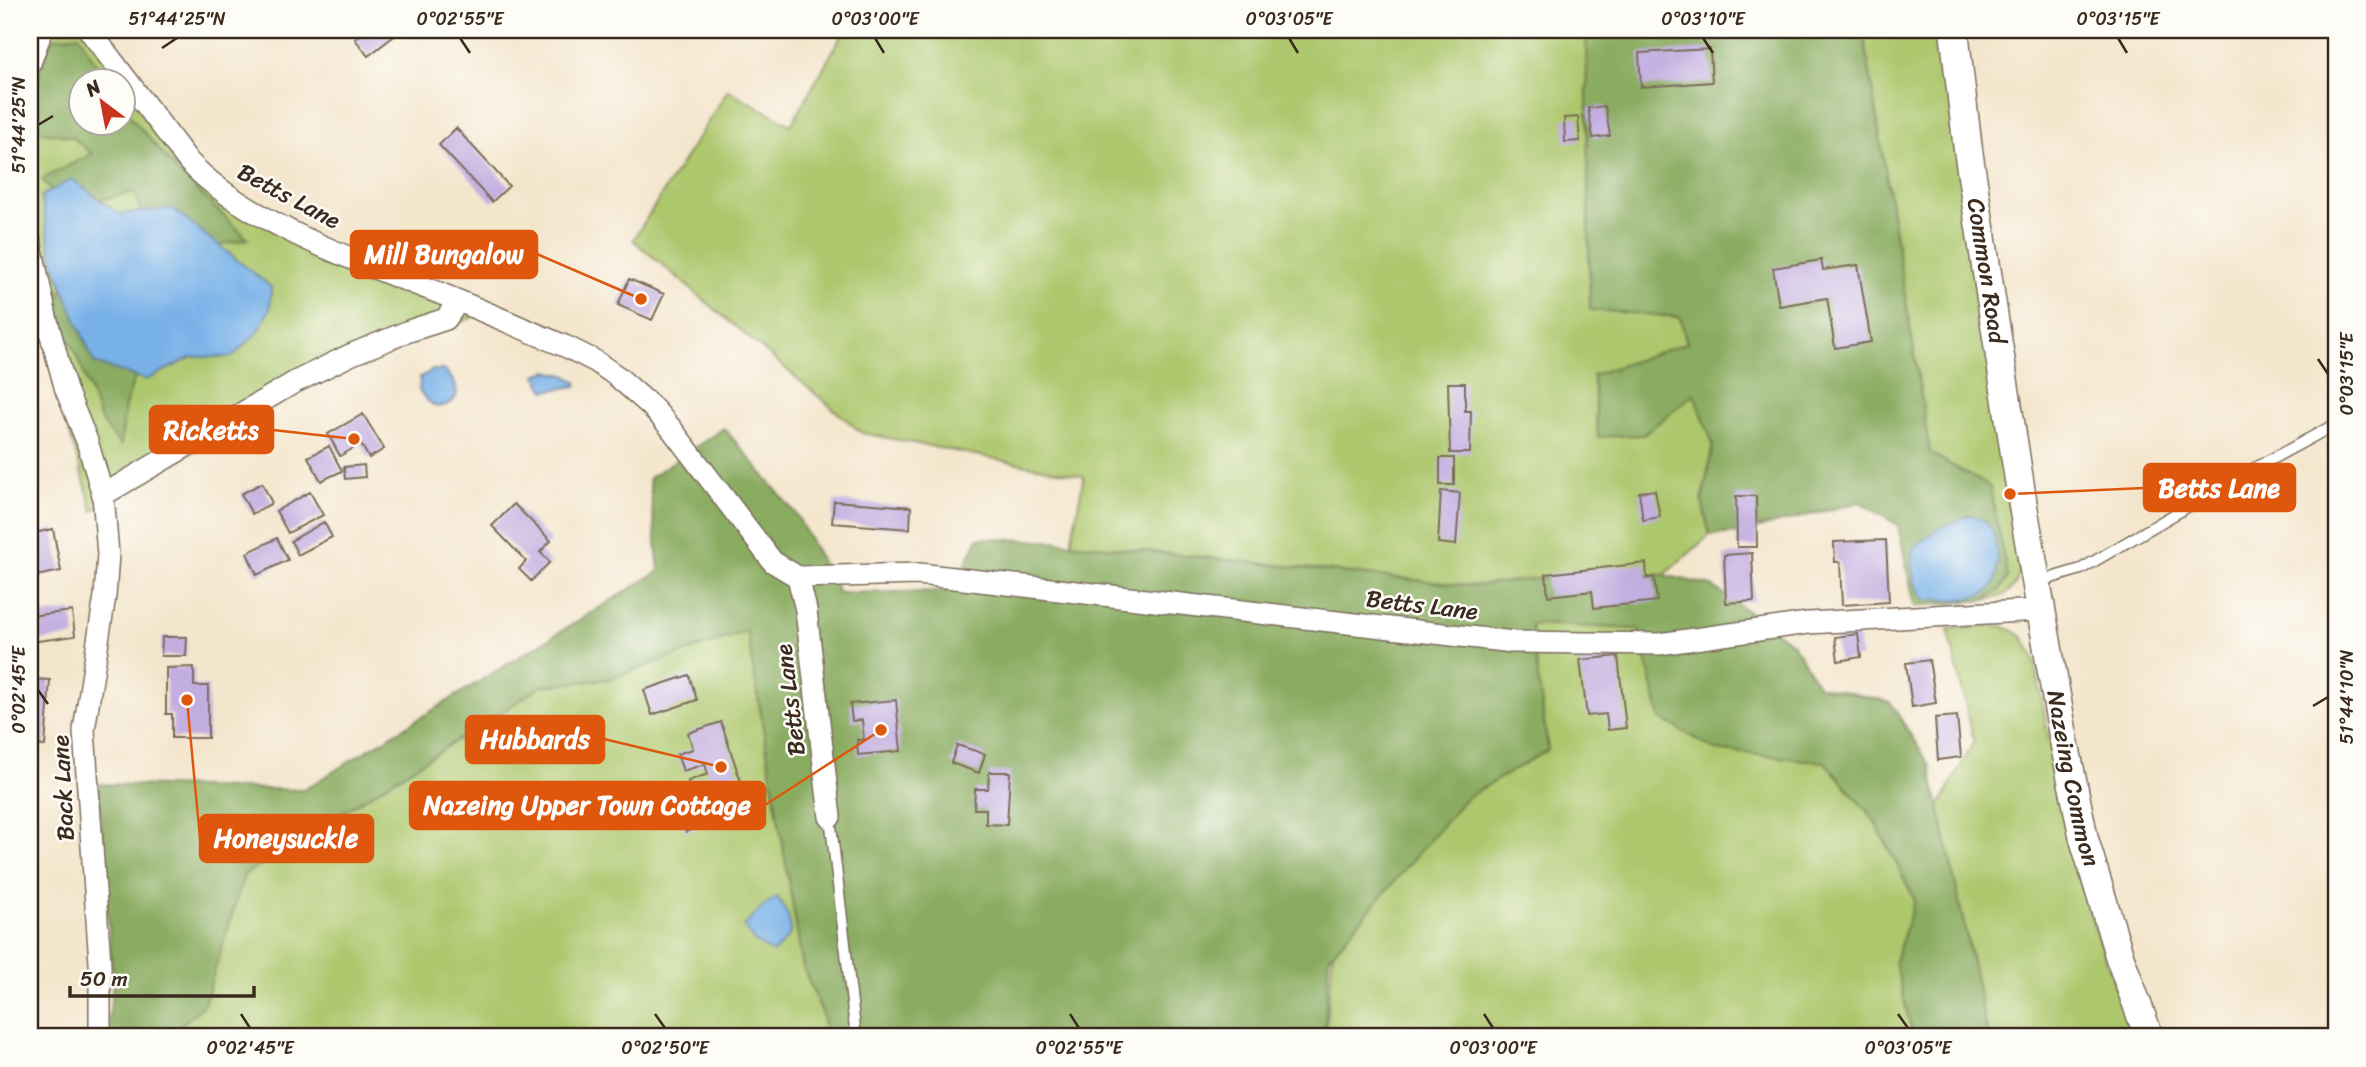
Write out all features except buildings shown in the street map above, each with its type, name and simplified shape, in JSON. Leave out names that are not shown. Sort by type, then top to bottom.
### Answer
[{"type":"street","points":[[30,63],[42,30]]},
{"type":"street","name":"Betts Lane","points":[[89,30],[189,162],[210,182],[255,212],[381,271],[567,347],[595,361],[618,377],[670,427],[773,562],[798,577],[933,575],[1513,642],[1659,643],[1808,623],[2040,610]]},
{"type":"street","name":"Common Road","points":[[1954,30],[1968,150],[2024,512]]},
{"type":"street","name":"Back Lane","points":[[30,241],[46,317],[66,390],[87,441],[103,495],[108,554],[105,596],[84,730],[100,963],[100,1037]]},
{"type":"street","points":[[103,495],[295,382],[351,355],[446,319],[458,301]]},
{"type":"street","name":"Nazeing Common","points":[[2024,512],[2084,839],[2120,958],[2149,1037]]},
{"type":"street","name":"Betts Lane","points":[[798,577],[806,610],[830,817]]},
{"type":"lane","points":[[2035,582],[2081,569],[2235,479],[2336,424]]},
{"type":"lane","points":[[830,817],[856,1037]]},
{"type":"green space","points":[[30,30],[97,30],[123,66],[66,66],[66,136],[136,136],[136,84],[203,176],[255,212],[482,314],[380,354],[281,400],[93,511],[54,381],[30,262]]},
{"type":"green space","points":[[845,30],[1586,30],[1590,309],[1680,317],[1687,344],[1593,375],[1643,435],[1694,393],[1713,444],[1702,501],[1710,535],[1664,575],[1579,574],[1472,586],[1071,543],[1084,476],[862,433],[633,240],[728,90],[791,125]]},
{"type":"green space","points":[[1586,30],[1863,30],[1930,453],[1990,487],[2008,577],[2000,590],[1984,600],[1915,606],[1898,525],[1860,502],[1739,533],[1710,535],[1702,502],[1713,444],[1694,394],[1643,435],[1598,437],[1593,375],[1687,343],[1680,317],[1590,310]]},
{"type":"green space","points":[[1863,30],[1941,30],[2020,572],[2015,585],[2007,593],[1991,599],[1984,600],[2000,590],[1990,487],[1930,453]]},
{"type":"green space","points":[[79,35],[97,66],[66,66],[66,136],[30,130],[30,95],[53,38]]},
{"type":"green space","points":[[136,123],[181,175],[248,239],[214,246],[145,226],[135,192],[66,207],[42,179],[92,154],[72,137],[66,136],[136,136]]},
{"type":"green space","points":[[65,283],[139,366],[125,406],[121,446],[101,421],[76,353],[53,311]]},
{"type":"green space","points":[[724,428],[796,514],[839,593],[953,591],[978,538],[1050,541],[1472,586],[1579,574],[1664,575],[1712,586],[1793,644],[1819,686],[1890,702],[1930,766],[1988,1037],[1913,1037],[1895,961],[1915,900],[1873,818],[1825,762],[1715,750],[1660,718],[1639,629],[1531,624],[1548,750],[1466,798],[1329,957],[1324,1037],[826,1037],[822,1012],[803,967],[747,631],[608,679],[542,686],[244,875],[204,1005],[167,1037],[107,1037],[113,982],[98,784],[303,790],[659,571],[649,478]]},
{"type":"green space","points":[[1530,623],[1639,629],[1660,718],[1716,750],[1825,762],[1873,818],[1915,900],[1895,961],[1913,1037],[1325,1037],[1333,952],[1466,797],[1548,749]]},
{"type":"green space","points":[[2001,626],[2023,638],[2035,661],[2066,834],[2090,914],[2133,1037],[1988,1037],[1939,807],[1974,741],[1948,629]]},
{"type":"green space","points":[[747,631],[803,967],[822,1012],[826,1037],[167,1037],[204,1005],[244,875],[542,686],[608,679]]},
{"type":"water","points":[[72,179],[119,214],[172,208],[271,287],[270,309],[257,333],[232,357],[192,357],[146,380],[94,363],[53,263],[41,196]]},
{"type":"water","points":[[433,370],[444,370],[452,379],[457,393],[452,402],[441,407],[436,407],[419,391],[420,377]]},
{"type":"water","points":[[547,371],[565,375],[577,382],[576,386],[545,391],[536,375]]},
{"type":"water","points":[[1970,515],[1986,522],[1992,530],[1997,560],[1994,584],[1991,589],[1977,596],[1926,600],[1915,583],[1913,548],[1938,529]]},
{"type":"water","points":[[777,897],[787,915],[790,930],[788,937],[773,953],[754,941],[744,926],[763,906]]},
{"type":"place","name":"Mill Bungalow","points":[[641,299]]},
{"type":"place","name":"Ricketts","points":[[354,439]]},
{"type":"place","name":"Betts Lane","points":[[2010,494]]},
{"type":"place","name":"Honeysuckle","points":[[187,700]]},
{"type":"place","name":"Nazeing Upper Town Cottage","points":[[881,730]]},
{"type":"place","name":"Hubbards","points":[[721,767]]}]
